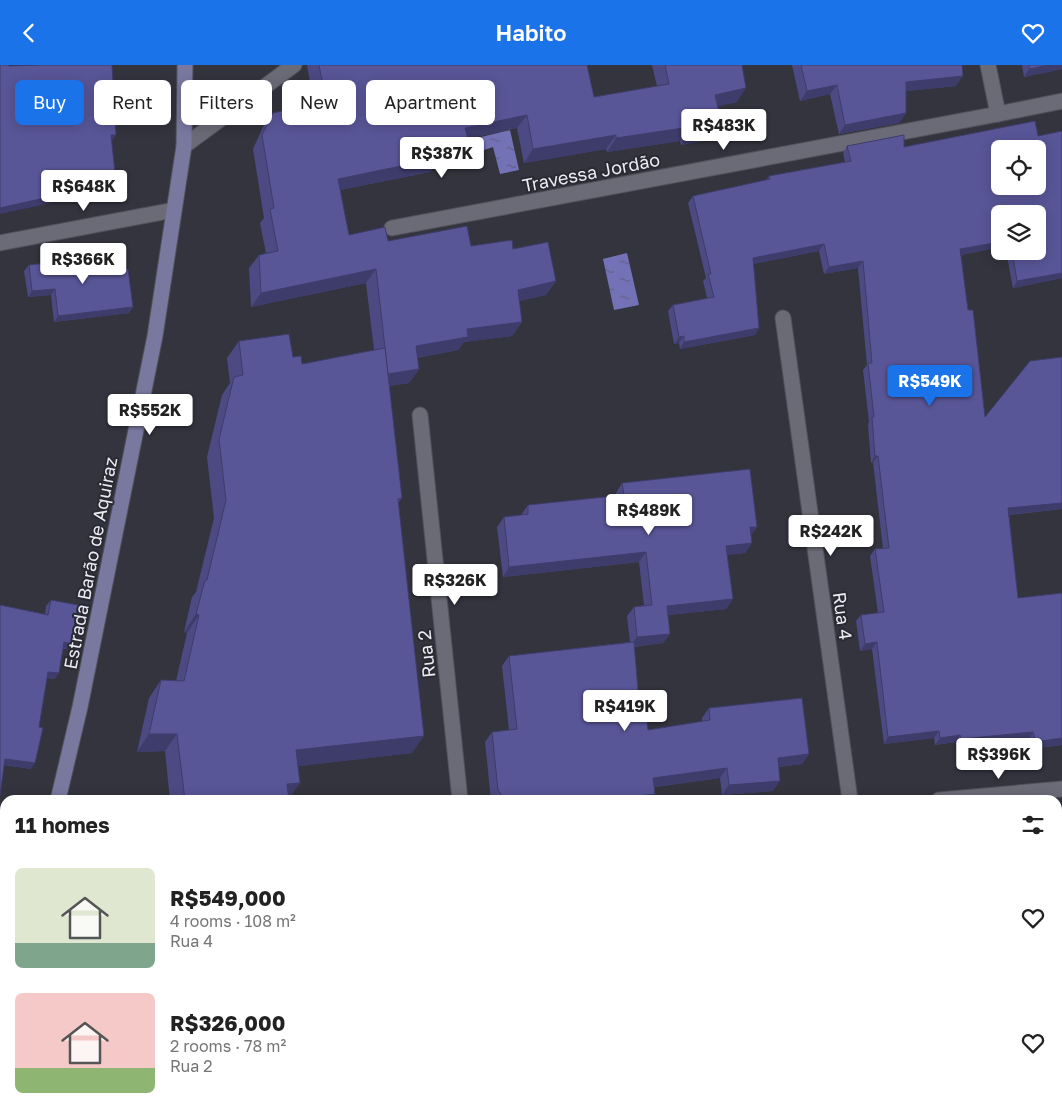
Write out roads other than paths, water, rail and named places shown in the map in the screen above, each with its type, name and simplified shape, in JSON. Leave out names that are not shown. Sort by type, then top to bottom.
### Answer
[{"type":"street","name":"Estrada Barão de Aquiraz","points":[[59,795],[80,707],[155,335],[184,145],[185,65]]},
{"type":"street","points":[[184,145],[294,65]]},
{"type":"street","points":[[988,65],[998,114]]},
{"type":"street","name":"Travessa Jordão","points":[[392,228],[1062,101]]},
{"type":"street","points":[[0,243],[174,210]]},
{"type":"street","name":"Rua 4","points":[[783,318],[849,795]]},
{"type":"street","name":"Rua 2","points":[[420,415],[459,795]]},
{"type":"street","points":[[995,795],[1062,789]]},
{"type":"water","points":[[510,130],[519,170],[500,174],[493,147],[484,150],[481,137]]},
{"type":"water","points":[[627,253],[639,305],[614,310],[603,259]]}]
